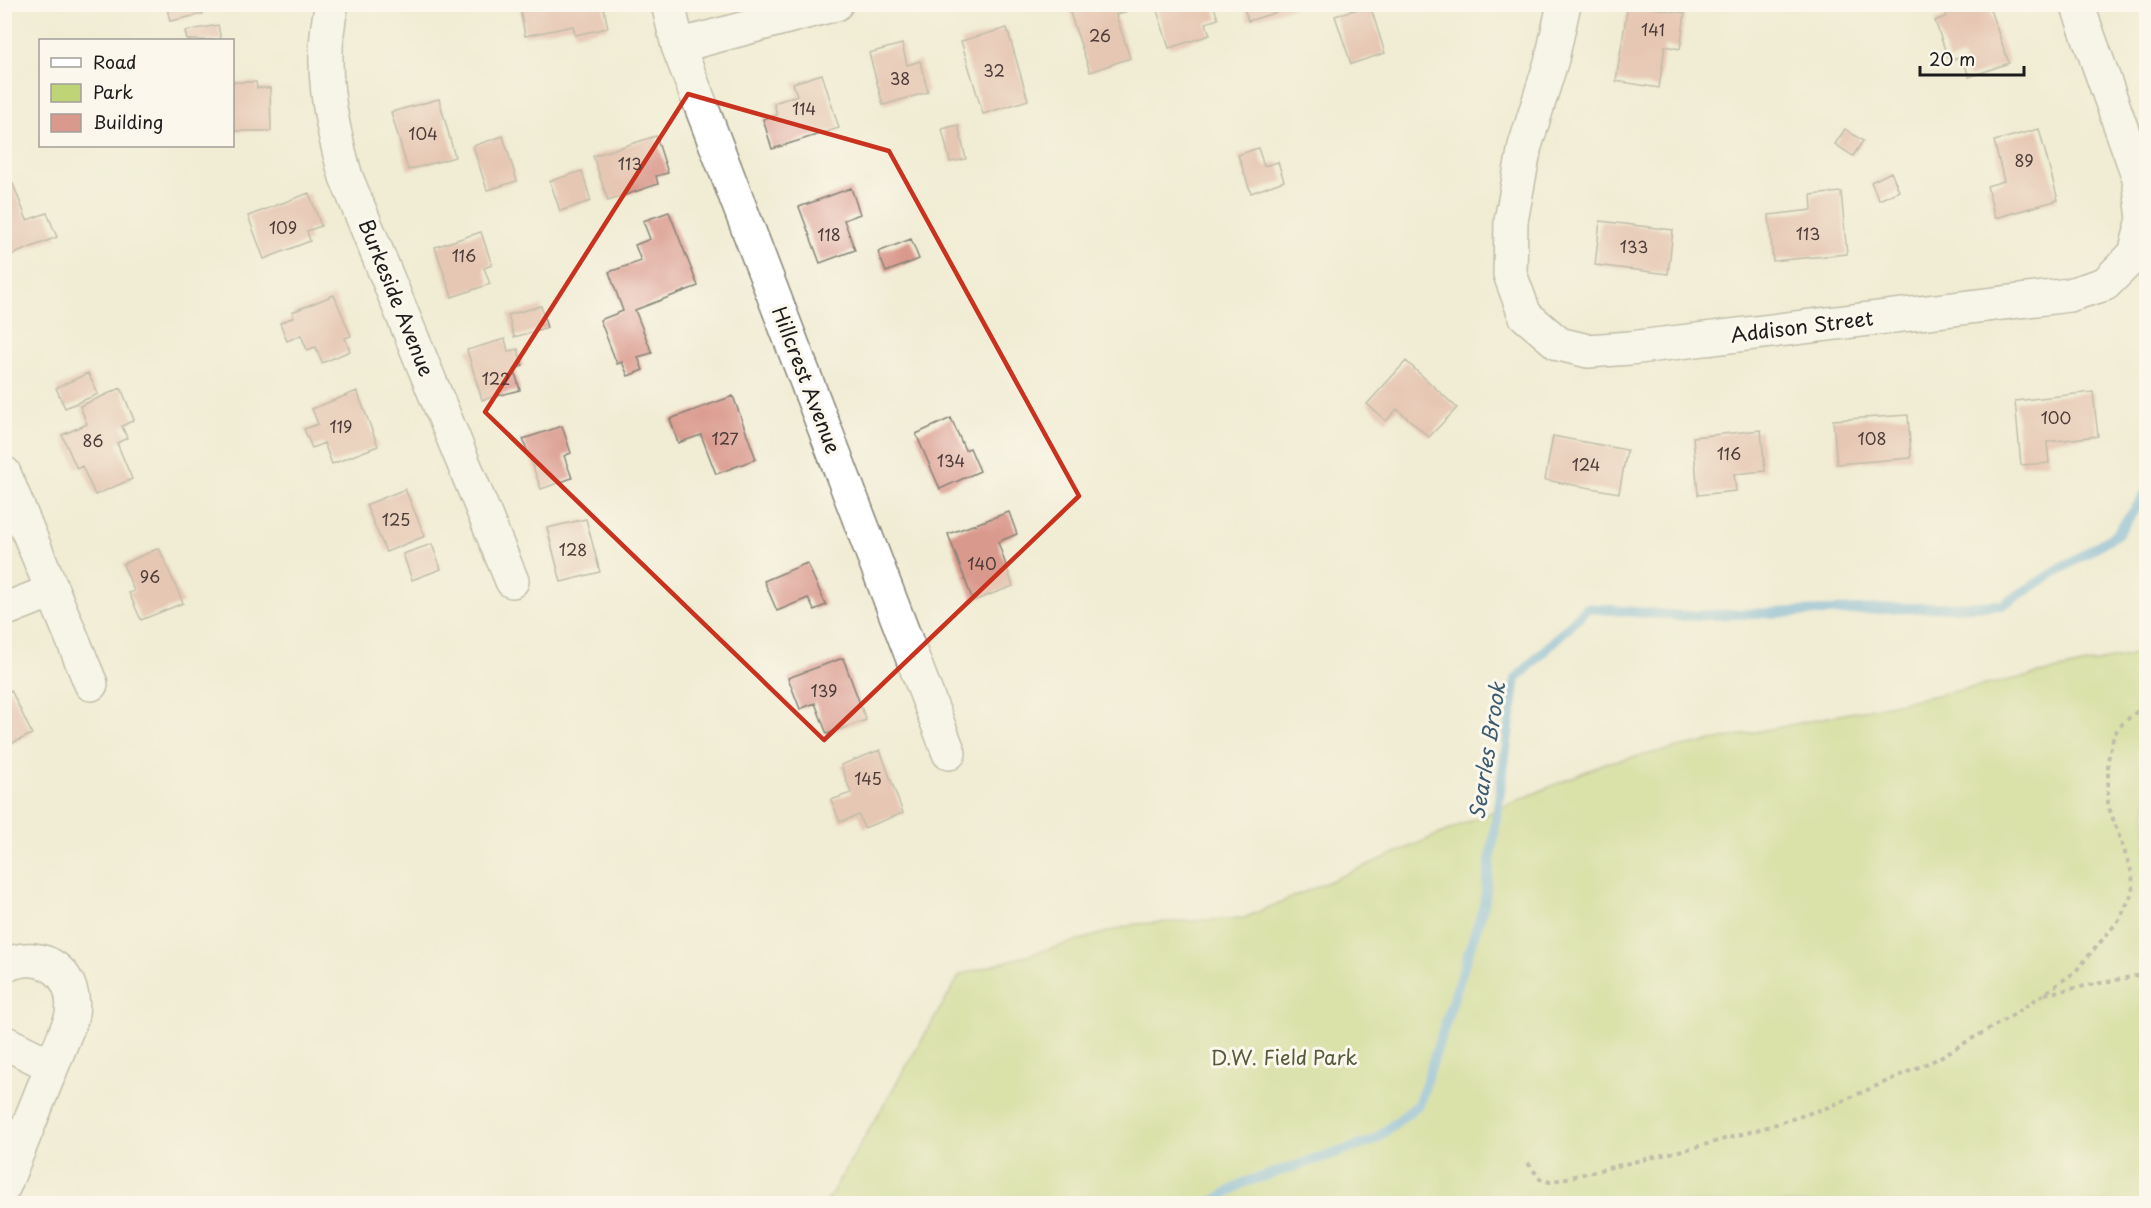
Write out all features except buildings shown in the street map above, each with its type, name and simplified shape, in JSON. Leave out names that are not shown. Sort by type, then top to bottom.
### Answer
[{"type":"street","name":"Burkeside Avenue","points":[[332,4],[327,38],[328,101],[335,139],[346,177],[512,581]]},
{"type":"street","name":"Hillcrest Avenue","points":[[668,4],[678,46],[949,753]]},
{"type":"street","points":[[678,46],[836,4]]},
{"type":"street","name":"Addison Street","points":[[1564,4],[1552,59],[1525,146],[1511,221],[1510,274],[1525,315],[1559,344],[1588,351],[1630,348],[2069,295],[2105,284],[2135,254],[2144,219],[2139,178],[2077,4]]},
{"type":"street","points":[[4,473],[91,684]]},
{"type":"street","points":[[4,610],[52,591]]},
{"type":"street","points":[[4,966],[20,959],[39,960],[56,968],[68,982],[73,1000],[73,1010],[4,1186]]},
{"type":"street","points":[[4,1042],[52,1066]]},
{"type":"path","points":[[1528,1163],[1540,1179],[1550,1182],[1767,1127],[1829,1107],[1937,1059],[2015,1014],[2075,972],[2119,920],[2133,887],[2133,873],[2108,805],[2108,760],[2114,734],[2123,723],[2146,706]]},
{"type":"path","points":[[2042,995],[2146,974]]},
{"type":"highlighted area","points":[[688,94],[889,151],[1079,496],[824,740],[485,412]]},
{"type":"green space","name":"D.W. Field Park","points":[[2146,652],[2146,1203],[826,1203],[960,975],[1135,924],[1244,918],[1605,763]]},
{"type":"waterway","name":"Searles Brook","points":[[1210,1204],[1243,1183],[1373,1141],[1419,1104],[1484,905],[1516,679],[1587,608],[1682,616],[2002,605],[2117,534],[2146,494]]}]
